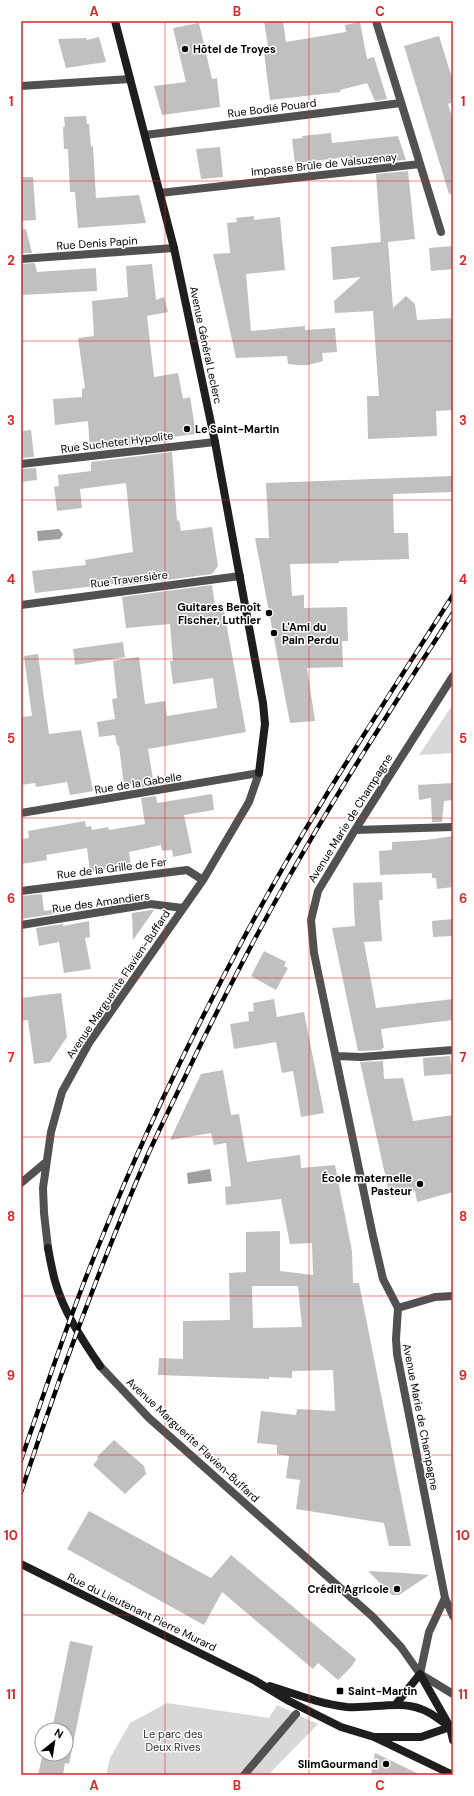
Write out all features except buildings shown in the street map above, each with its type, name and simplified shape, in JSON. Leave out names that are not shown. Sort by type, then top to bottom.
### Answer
[{"type":"main road","name":"Avenue Général Leclerc","points":[[115,21],[174,248],[216,442],[263,702],[265,724],[259,773]]},
{"type":"main road","name":"Avenue Marguerite Flavien-Buffard","points":[[48,1248],[55,1281],[63,1304],[75,1329],[100,1366]]},
{"type":"main road","name":"Rue du Lieutenant Pierre Murard","points":[[21,1564],[254,1680],[289,1701],[341,1727],[374,1737],[453,1775]]},
{"type":"main road","points":[[396,1704],[420,1674],[452,1726],[453,1740]]},
{"type":"main road","name":"Rue du Lieutenant Pierre Murard","points":[[254,1680],[324,1703],[348,1707],[374,1707],[396,1704],[421,1709],[452,1726]]},
{"type":"main road","name":"Rue du Lieutenant Pierre Murard","points":[[374,1737],[421,1737],[452,1726]]},
{"type":"street","points":[[376,21],[441,232]]},
{"type":"street","points":[[21,86],[130,79]]},
{"type":"street","name":"Rue Bodié Pouard","points":[[145,135],[401,103]]},
{"type":"street","name":"Impasse Brûle de Valsuzenay","points":[[160,193],[420,164]]},
{"type":"street","name":"Rue Denis Papin","points":[[21,259],[174,248]]},
{"type":"street","name":"Rue Suchetet Hypolite","points":[[21,464],[216,442]]},
{"type":"street","name":"Rue Traversière","points":[[21,605],[240,576]]},
{"type":"street","name":"Avenue Marie de Champagne","points":[[453,676],[318,891],[311,920],[314,953],[383,1279],[398,1308],[396,1339],[397,1354],[445,1598],[453,1616]]},
{"type":"street","name":"Rue de la Gabelle","points":[[21,814],[259,773]]},
{"type":"street","name":"Avenue Marguerite Flavien-Buffard","points":[[48,1248],[43,1188],[46,1162],[62,1092],[74,1068],[109,1014],[203,880],[249,802],[259,773]]},
{"type":"street","points":[[355,830],[453,827]]},
{"type":"street","name":"Rue de la Grille de Fer","points":[[21,891],[188,870],[203,880]]},
{"type":"street","name":"Rue des Amandiers","points":[[21,925],[150,904],[183,908]]},
{"type":"street","points":[[336,1056],[361,1056],[453,1050]]},
{"type":"street","points":[[21,1183],[46,1162]]},
{"type":"street","points":[[398,1308],[435,1297],[453,1296]]},
{"type":"street","name":"Avenue Marguerite Flavien-Buffard","points":[[100,1366],[150,1418],[373,1617],[401,1647],[420,1674]]},
{"type":"street","points":[[445,1598],[429,1632],[420,1674],[453,1694]]},
{"type":"street","points":[[244,1775],[296,1714]]},
{"type":"green space","points":[[453,704],[453,753],[419,755]]},
{"type":"green space","name":"Le parc des Deux Rives","points":[[167,1703],[269,1718],[277,1705],[318,1724],[268,1775],[106,1775],[110,1758],[130,1723]]},
{"type":"shaded area","points":[[59,529],[63,534],[60,539],[38,541],[37,531]]},
{"type":"shaded area","points":[[210,1169],[212,1181],[188,1184],[187,1173]]},
{"type":"railway","points":[[21,1460],[70,1319],[118,1198],[168,1088],[203,1016],[240,945],[316,811],[453,595]]},
{"type":"railway","points":[[21,1492],[64,1366],[112,1241],[146,1159],[197,1052],[253,942],[308,843],[453,613]]},
{"type":"place","name":"Hôtel de Troyes","points":[[185,49]]},
{"type":"place","name":"Le Saint-Martin","points":[[187,429]]},
{"type":"place","name":"Guitares Benoît Fischer, Luthier","points":[[269,613]]},
{"type":"place","name":"L'Ami du Pain Perdu","points":[[274,633]]},
{"type":"place","name":"École maternelle Pasteur","points":[[420,1184]]},
{"type":"place","name":"Crédit Agricole","points":[[397,1589]]},
{"type":"place","name":"Saint-Martin","points":[[340,1691]]},
{"type":"place","name":"SlimGourmand","points":[[386,1764]]}]
